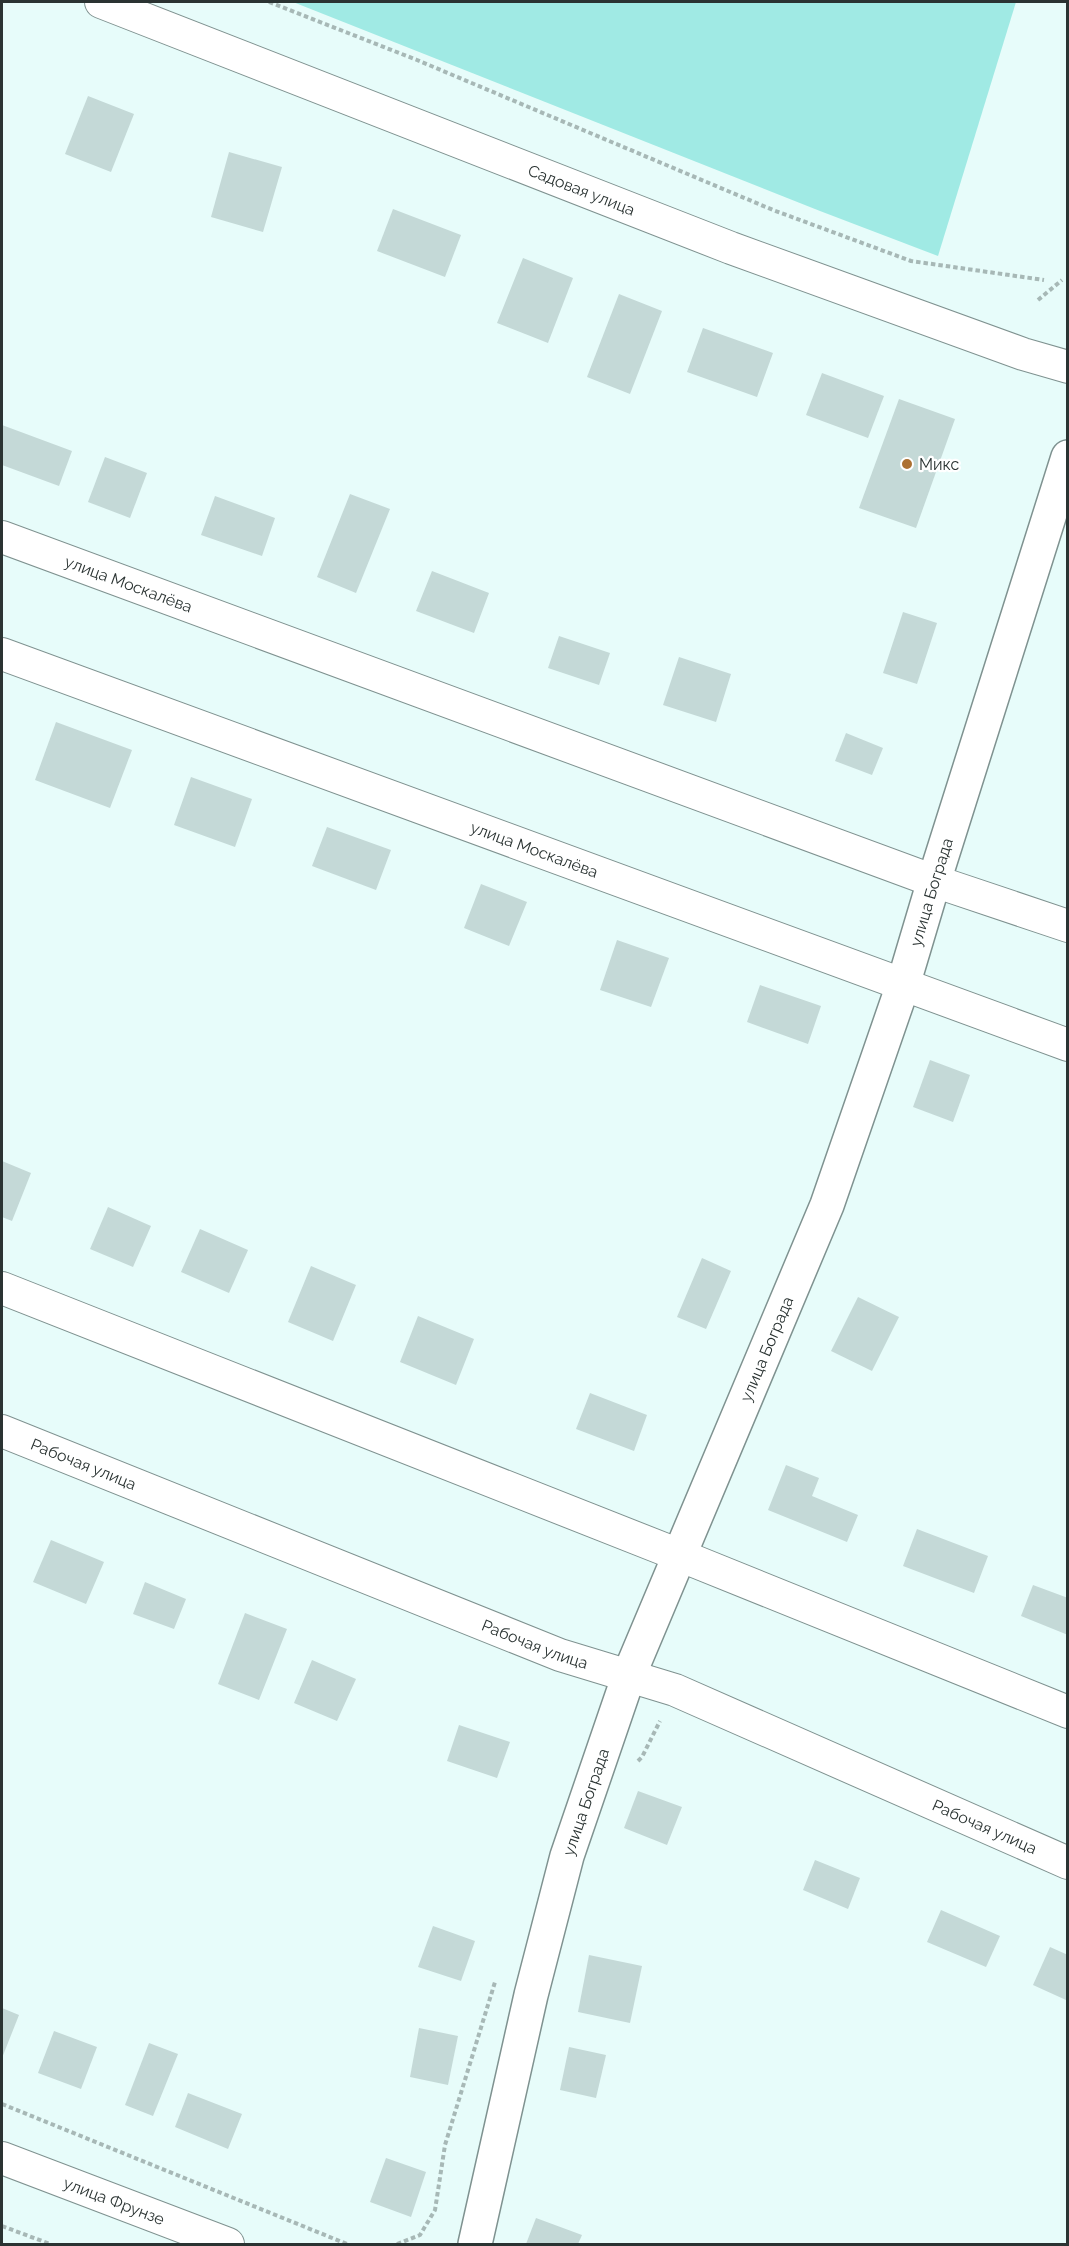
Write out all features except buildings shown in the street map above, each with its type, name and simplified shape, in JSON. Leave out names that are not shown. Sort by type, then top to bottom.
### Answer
[{"type":"main road","name":"улица Бограда","points":[[475,2244],[531,1995],[567,1856],[629,1676],[827,1205],[903,986],[934,880],[1068,457]]},
{"type":"street","name":"Садовая улица","points":[[101,2],[731,248],[1023,354],[1068,367]]},
{"type":"street","name":"улица Москалёва","points":[[2,537],[934,880],[1068,926]]},
{"type":"street","name":"улица Москалёва","points":[[2,654],[1068,1045]]},
{"type":"street","points":[[2,1288],[679,1555],[1068,1712]]},
{"type":"street","name":"Рабочая улица","points":[[2,1431],[560,1655],[675,1690],[1068,1863]]},
{"type":"street","name":"улица Фрунзе","points":[[2,2158],[228,2244]]},
{"type":"path","points":[[269,2],[428,64],[773,210],[911,261],[1044,280]]},
{"type":"path","points":[[1038,300],[1062,280]]},
{"type":"path","points":[[2,2104],[347,2244]]},
{"type":"path","points":[[2,2226],[50,2244]]},
{"type":"shaded area","points":[[293,2],[1016,2],[938,256]]},
{"type":"place","name":"Микс","points":[[907,464]]}]
